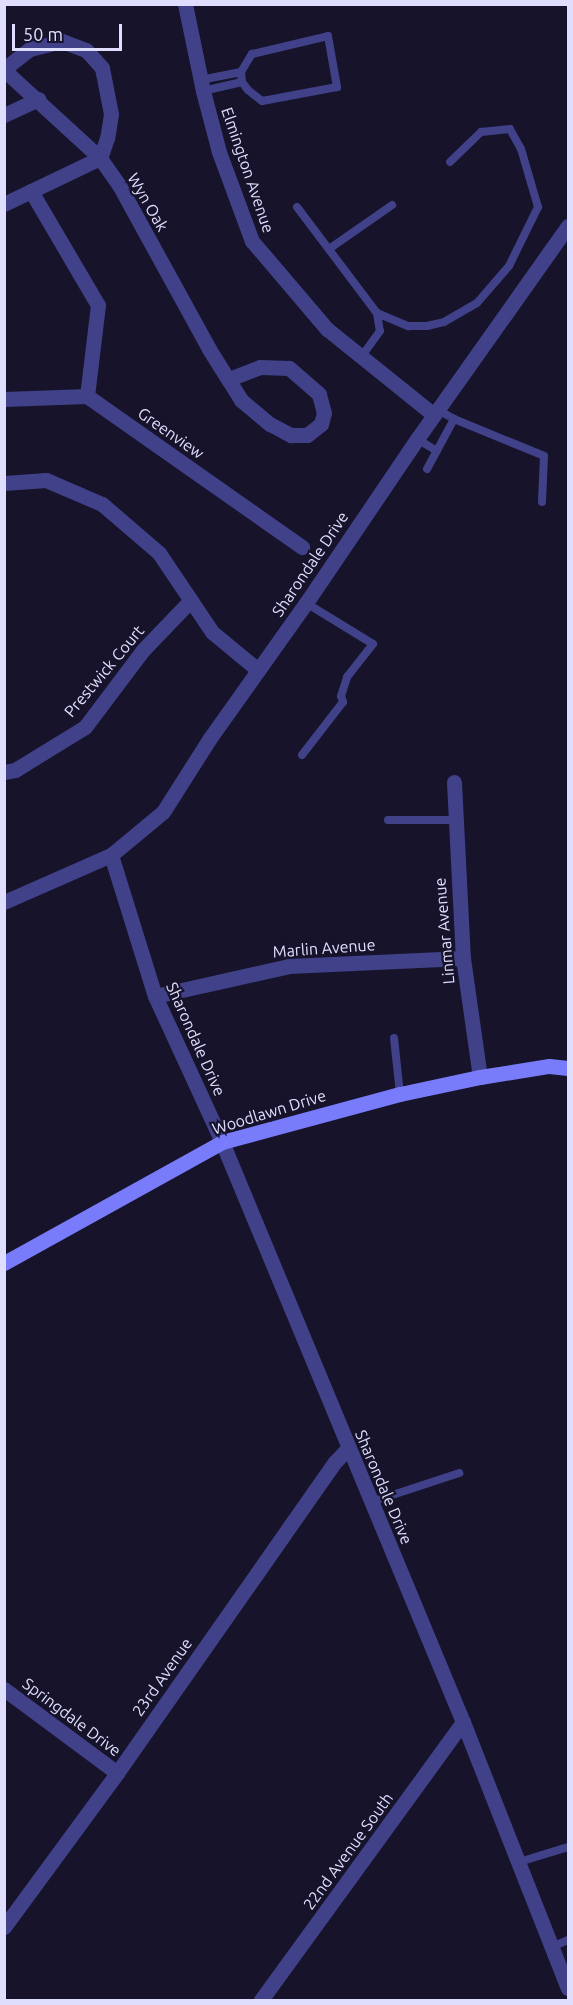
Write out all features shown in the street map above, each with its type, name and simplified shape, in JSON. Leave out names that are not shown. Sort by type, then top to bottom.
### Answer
[{"type":"main road","name":"Woodlawn Drive","points":[[4,1263],[222,1142],[399,1094],[480,1077],[549,1066],[568,1068]]},
{"type":"street","name":"Elmington Avenue","points":[[185,4],[219,152],[252,241],[327,329],[436,412]]},
{"type":"street","points":[[4,69],[30,49],[63,41],[86,50],[102,68],[111,114],[107,138],[100,158],[4,204]]},
{"type":"street","name":"Wyn Oak","points":[[4,69],[100,158],[119,185],[228,379],[241,400],[270,424],[291,435],[307,435],[321,424],[324,413],[319,394],[289,368],[275,365],[260,367],[228,379]]},
{"type":"street","points":[[4,115],[39,99]]},
{"type":"street","points":[[4,399],[87,396],[98,305],[31,190]]},
{"type":"street","name":"Sharondale Drive","points":[[567,228],[417,439],[163,812],[111,855],[155,996],[222,1142],[463,1722],[568,1990]]},
{"type":"street","name":"Greenview","points":[[87,396],[302,547]]},
{"type":"street","points":[[4,483],[46,480],[102,504],[159,553],[212,632],[258,670]]},
{"type":"street","name":"Prestwick Court","points":[[4,772],[15,770],[85,727],[143,651],[191,600]]},
{"type":"street","name":"Linmar Avenue","points":[[454,782],[463,958],[480,1077]]},
{"type":"street","points":[[4,902],[111,855]]},
{"type":"street","name":"Marlin Avenue","points":[[155,996],[289,966],[463,958]]},
{"type":"street","name":"23rd Avenue","points":[[4,1927],[117,1773],[334,1462],[348,1448]]},
{"type":"street","name":"Springdale Drive","points":[[4,1689],[117,1773]]},
{"type":"street","name":"22nd Avenue South","points":[[261,2001],[463,1722]]},
{"type":"street","points":[[562,2001],[568,1990]]},
{"type":"lane","points":[[202,86],[240,72],[252,54],[328,36],[337,87],[262,101],[248,90],[242,82],[240,72]]},
{"type":"lane","points":[[202,86],[242,82]]},
{"type":"lane","points":[[377,313],[408,326],[427,326],[444,322],[477,303],[508,266],[538,207],[521,149],[510,129],[482,132],[450,162]]},
{"type":"lane","points":[[329,249],[392,205]]},
{"type":"lane","points":[[297,207],[377,313],[380,331],[361,357]]},
{"type":"lane","points":[[436,412],[544,456],[542,502]]},
{"type":"lane","points":[[427,469],[454,419]]},
{"type":"lane","points":[[417,439],[437,451]]},
{"type":"lane","points":[[302,755],[343,702],[341,696],[347,677],[374,645],[306,603]]},
{"type":"lane","points":[[388,820],[455,820]]},
{"type":"lane","points":[[394,1038],[399,1094]]},
{"type":"lane","points":[[371,1502],[459,1473]]},
{"type":"lane","points":[[519,1862],[568,1847]]},
{"type":"lane","points":[[552,1947],[568,1940]]}]
